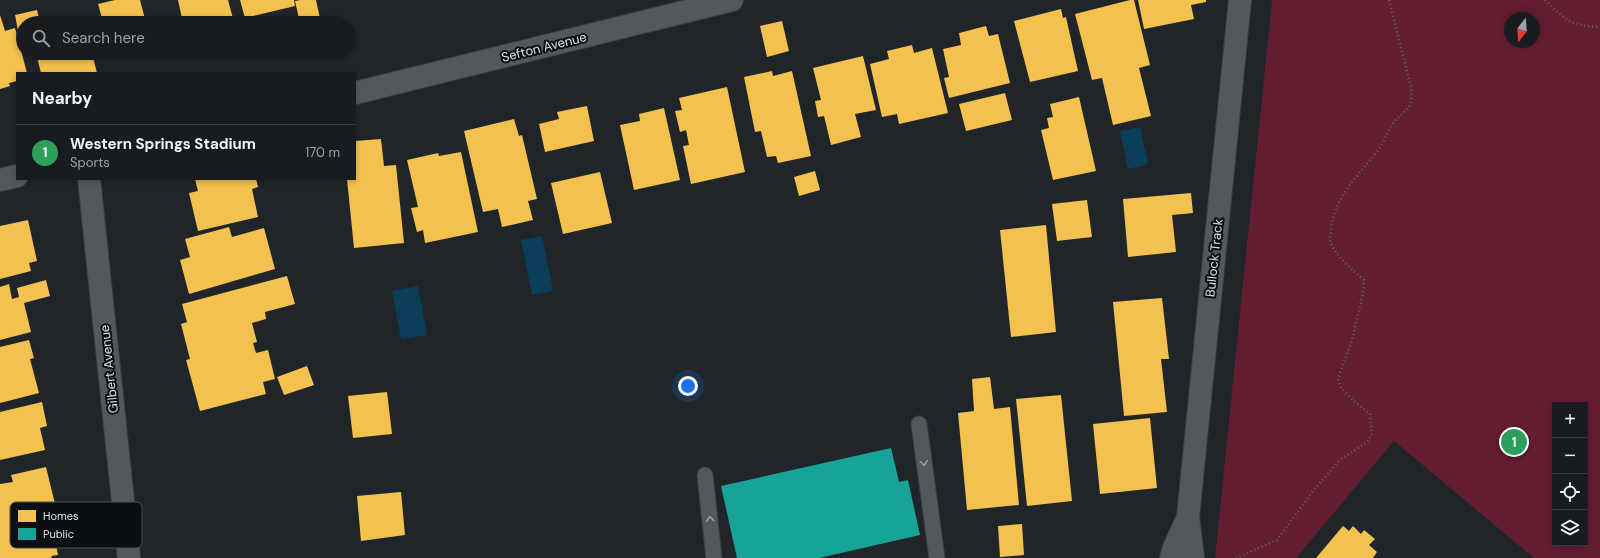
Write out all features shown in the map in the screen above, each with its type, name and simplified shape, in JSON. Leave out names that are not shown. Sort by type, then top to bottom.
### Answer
[{"type":"street","name":"Sefton Avenue","points":[[356,93],[732,0]]},
{"type":"street","name":"Bullock Track","points":[[1175,555],[1188,517],[1240,0]]},
{"type":"street","points":[[0,180],[16,176]]},
{"type":"street","name":"Gilbert Avenue","points":[[89,180],[123,502]]},
{"type":"street","name":"Gilbert Avenue","points":[[128,548],[129,558]]},
{"type":"lane","points":[[919,424],[937,558]]},
{"type":"lane","points":[[705,475],[714,558]]},
{"type":"path","points":[[1236,558],[1277,540],[1313,491],[1340,460],[1367,442],[1372,435],[1370,414],[1341,388],[1338,378],[1352,340],[1363,293],[1364,280],[1342,261],[1330,242],[1331,224],[1336,207],[1346,190],[1380,148],[1393,123],[1408,111],[1412,100],[1411,87],[1389,0]]},
{"type":"path","points":[[1544,0],[1568,22],[1579,26],[1600,26]]},
{"type":"shaded area","points":[[1272,0],[1600,0],[1600,558],[1534,558],[1394,441],[1296,558],[1215,558]]},
{"type":"water","points":[[1140,127],[1148,164],[1128,169],[1120,131]]},
{"type":"water","points":[[542,236],[553,291],[532,295],[521,240]]},
{"type":"water","points":[[418,286],[427,335],[401,339],[392,291]]},
{"type":"building: Homes","points":[[115,0],[140,0],[144,16],[101,16],[98,4]]},
{"type":"building: Homes","points":[[178,0],[228,0],[232,16],[181,16]]},
{"type":"building: Homes","points":[[240,0],[294,0],[295,6],[253,16],[244,16]]},
{"type":"building: Homes","points":[[316,0],[319,16],[298,16],[295,1]]},
{"type":"building: Homes","points":[[1134,0],[1150,65],[1139,68],[1151,116],[1113,125],[1102,78],[1092,80],[1075,14]]},
{"type":"building: Homes","points":[[1138,0],[1206,0],[1206,2],[1191,5],[1194,19],[1144,29]]},
{"type":"building: Homes","points":[[1061,9],[1063,18],[1066,17],[1078,71],[1030,82],[1014,21]]},
{"type":"building: Homes","points":[[37,10],[38,16],[16,16],[16,20],[15,15]]},
{"type":"building: Homes","points":[[0,15],[5,31],[15,28],[16,60],[24,60],[27,72],[16,72],[16,81],[9,83],[10,86],[0,89]]},
{"type":"building: Homes","points":[[782,21],[789,51],[767,57],[760,26]]},
{"type":"building: Homes","points":[[986,26],[989,36],[998,34],[1010,83],[949,98],[944,78],[949,77],[943,49],[961,45],[959,33]]},
{"type":"building: Homes","points":[[912,45],[914,53],[932,48],[948,113],[899,124],[897,114],[882,117],[870,64],[889,59],[887,51]]},
{"type":"building: Homes","points":[[863,56],[876,110],[855,114],[861,137],[831,145],[824,116],[818,117],[815,101],[821,100],[813,68]]},
{"type":"building: Homes","points":[[38,60],[94,60],[97,72],[41,72]]},
{"type":"building: Homes","points":[[772,71],[773,76],[792,71],[811,156],[778,163],[776,156],[767,157],[761,131],[755,132],[744,77]]},
{"type":"building: Homes","points":[[727,87],[745,172],[691,184],[683,146],[689,145],[686,130],[680,132],[675,111],[682,110],[679,98]]},
{"type":"building: Homes","points":[[1005,93],[1012,120],[966,131],[959,104]]},
{"type":"building: Homes","points":[[1079,97],[1096,171],[1053,180],[1041,130],[1049,128],[1047,118],[1053,117],[1050,104]]},
{"type":"building: Homes","points":[[587,106],[594,141],[545,152],[539,124],[559,119],[557,112]]},
{"type":"building: Homes","points":[[664,108],[680,180],[634,190],[620,125],[640,121],[639,114]]},
{"type":"building: Homes","points":[[514,119],[519,136],[522,135],[537,199],[528,201],[533,220],[502,227],[498,209],[483,212],[464,131]]},
{"type":"building: Homes","points":[[381,139],[384,166],[396,165],[404,243],[354,248],[347,180],[356,180],[356,141]]},
{"type":"building: Homes","points":[[461,152],[478,232],[425,243],[423,230],[417,232],[411,208],[418,207],[407,160],[438,153],[439,156]]},
{"type":"building: Homes","points":[[815,171],[820,190],[799,196],[794,177]]},
{"type":"building: Homes","points":[[600,172],[612,223],[563,234],[551,183]]},
{"type":"building: Homes","points":[[195,180],[256,180],[258,187],[252,189],[258,217],[198,231],[189,193],[198,191]]},
{"type":"building: Homes","points":[[1191,193],[1193,213],[1172,215],[1176,252],[1128,257],[1123,199]]},
{"type":"building: Homes","points":[[1087,200],[1092,237],[1057,241],[1052,204]]},
{"type":"building: Homes","points":[[28,220],[37,261],[29,263],[31,271],[0,279],[0,226]]},
{"type":"building: Homes","points":[[1046,225],[1056,332],[1011,337],[1000,230]]},
{"type":"building: Homes","points":[[229,227],[232,237],[264,228],[275,269],[189,294],[180,260],[190,257],[185,239]]},
{"type":"building: Homes","points":[[287,276],[295,304],[265,312],[266,319],[252,323],[257,342],[253,343],[256,353],[268,350],[275,379],[263,382],[266,394],[200,411],[186,360],[190,359],[181,324],[187,322],[182,304]]},
{"type":"building: Homes","points":[[46,280],[50,296],[24,303],[31,332],[0,340],[0,287],[9,284],[12,299],[19,297],[17,288]]},
{"type":"building: Homes","points":[[1162,298],[1169,359],[1161,359],[1167,412],[1124,416],[1113,302]]},
{"type":"building: Homes","points":[[29,340],[34,358],[30,359],[39,393],[0,403],[0,347]]},
{"type":"building: Homes","points":[[307,366],[314,385],[284,395],[277,377]]},
{"type":"building: Homes","points":[[990,377],[994,409],[1010,407],[1019,505],[967,510],[958,413],[974,411],[972,379]]},
{"type":"building: Homes","points":[[387,392],[392,434],[353,438],[348,396]]},
{"type":"building: Homes","points":[[1061,395],[1072,501],[1027,506],[1016,399]]},
{"type":"building: Homes","points":[[42,402],[47,426],[40,428],[45,450],[0,460],[0,412]]},
{"type":"building: Homes","points":[[1150,418],[1157,488],[1100,494],[1093,424]]},
{"type":"building: Homes","points":[[46,467],[55,502],[10,502],[10,548],[57,548],[58,555],[51,556],[52,558],[0,558],[0,484],[13,482],[11,475]]},
{"type":"building: Homes","points":[[401,492],[405,535],[361,541],[357,496]]},
{"type":"building: Homes","points":[[1022,524],[1024,555],[1000,557],[998,526]]},
{"type":"building: Homes","points":[[1343,526],[1349,531],[1353,526],[1361,534],[1364,530],[1375,539],[1369,545],[1377,552],[1373,558],[1316,558]]},
{"type":"building: Public","points":[[891,448],[899,482],[908,480],[920,535],[819,558],[737,558],[721,486]]},
{"type":"place","name":"Western Springs Stadium","points":[[1514,442]]}]
